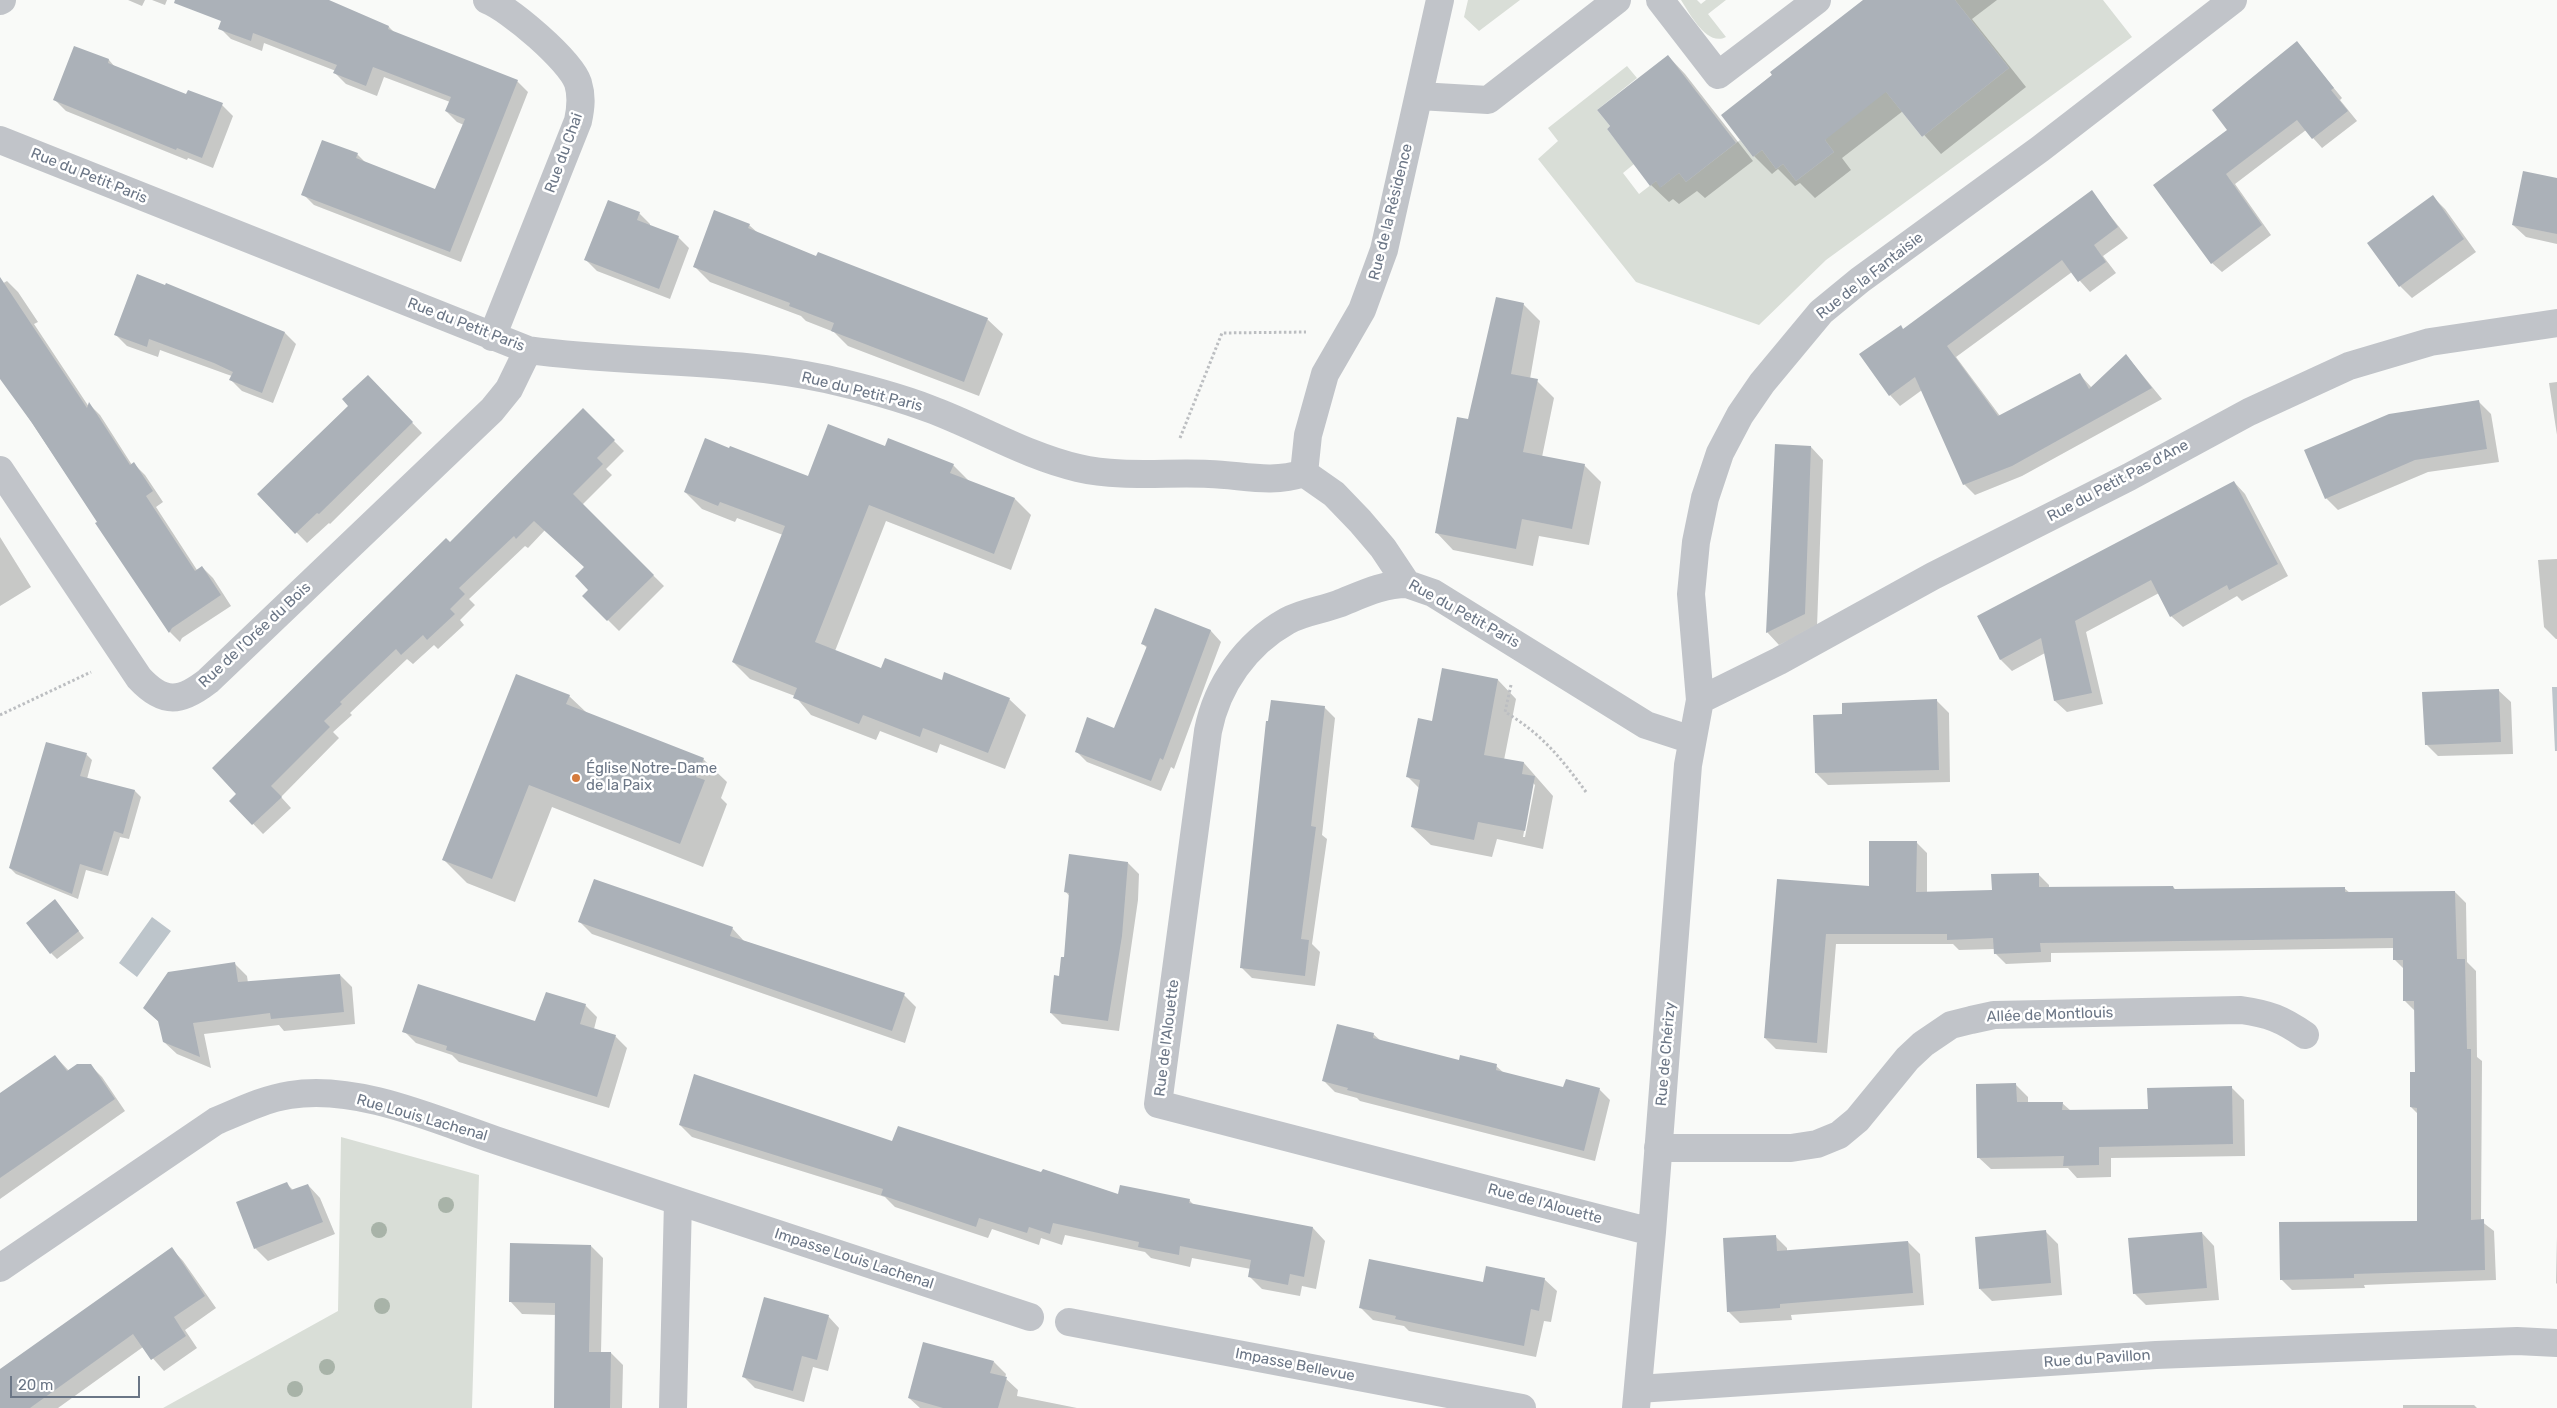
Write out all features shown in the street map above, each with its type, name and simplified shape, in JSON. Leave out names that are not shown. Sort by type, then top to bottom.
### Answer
[{"type":"street","name":"Rue du Chai","points":[[487,0],[520,20],[569,68],[577,80],[581,105],[578,121],[492,337]]},
{"type":"street","name":"Rue de la Résidence","points":[[1304,473],[1308,435],[1325,374],[1365,302],[1384,250],[1440,0]]},
{"type":"street","points":[[1419,96],[1488,100],[1617,0]]},
{"type":"street","points":[[1660,0],[1718,75],[1817,0]]},
{"type":"street","name":"Rue de la Fantaisie","points":[[1700,700],[1692,574],[1705,498],[1720,453],[1740,416],[1788,350],[1821,312],[1860,280],[2040,149],[2233,0]]},
{"type":"street","name":"Rue du Petit Paris","points":[[0,140],[528,350],[557,354],[714,364],[824,379],[876,392],[930,409],[1044,458],[1079,468],[1111,472],[1215,474],[1268,480],[1304,473],[1334,494],[1360,521],[1383,548],[1407,584],[1433,593],[1646,724],[1692,740]]},
{"type":"street","name":"Rue du Petit Pas d'Ane","points":[[1700,700],[1779,661],[1933,576],[2129,477],[2249,412],[2349,366],[2430,342],[2557,323]]},
{"type":"street","name":"Rue de l'Orée du Bois","points":[[0,470],[124,657],[147,686],[162,697],[180,697],[204,685],[492,410],[509,389],[528,350]]},
{"type":"street","name":"Rue de l'Alouette","points":[[1407,584],[1394,584],[1289,620],[1261,640],[1237,665],[1218,695],[1208,731],[1158,1104],[1652,1232]]},
{"type":"street","name":"Rue de Chérizy","points":[[1637,1398],[1692,740],[1700,700]]},
{"type":"street","name":"Allée de Montlouis","points":[[1658,1148],[1791,1148],[1817,1144],[1839,1135],[1856,1120],[1907,1059],[1934,1035],[1951,1026],[1994,1015],[2241,1010],[2267,1013],[2286,1022],[2305,1035]]},
{"type":"street","name":"Rue Louis Lachenal","points":[[0,1268],[216,1121],[254,1105],[291,1095],[331,1094],[412,1112],[678,1201]]},
{"type":"street","points":[[673,1408],[678,1201]]},
{"type":"street","name":"Impasse Louis Lachenal","points":[[678,1201],[1030,1317]]},
{"type":"street","name":"Impasse Bellevue","points":[[1069,1322],[1522,1408]]},
{"type":"street","name":"Rue du Pavillon","points":[[1637,1398],[2156,1355],[2517,1341],[2557,1342]]},
{"type":"path","points":[[1166,474],[1222,333],[1349,332]]},
{"type":"path","points":[[1520,645],[1504,712],[1528,726],[1545,740],[1586,792]]},
{"type":"path","points":[[0,714],[124,657]]},
{"type":"shaded area","points":[[1468,0],[1520,0],[1479,31],[1464,17]]},
{"type":"shaded area","points":[[1681,0],[1697,0],[1701,4],[1706,0],[1726,0],[1708,14],[1726,37],[1719,39],[1706,33],[1700,28]]},
{"type":"shaded area","points":[[1955,0],[2103,0],[2132,37],[1826,260],[1759,325],[1636,282],[1538,159],[1558,141],[1548,128],[1627,66],[1637,78],[1597,110],[1610,126],[1607,129],[1634,164],[1623,173],[1639,194],[1656,181],[1661,187],[1679,173],[1686,182],[1740,140],[1753,157],[1762,150],[1776,169],[1783,164],[1796,181],[1834,152],[1825,140],[1852,49],[1922,137],[2009,68]]},
{"type":"shaded area","points":[[2552,687],[2557,687],[2557,751],[2555,751]]},
{"type":"shaded area","points":[[152,917],[171,931],[137,977],[119,963]]},
{"type":"shaded area","points":[[341,1137],[479,1175],[472,1408],[163,1408],[338,1311]]},
{"type":"building","points":[[175,0],[329,0],[389,26],[388,29],[518,80],[450,252],[301,195],[322,140],[358,153],[356,158],[435,189],[465,119],[445,111],[451,97],[373,67],[366,86],[333,73],[337,65],[253,33],[251,41],[218,29],[221,21],[174,3]]},
{"type":"building","points":[[1863,0],[1955,0],[2009,68],[1922,137],[1886,92],[1825,140],[1834,152],[1796,181],[1783,164],[1776,169],[1762,150],[1753,157],[1721,115],[1772,75],[1770,72]]},
{"type":"building","points":[[2297,41],[2334,88],[2331,90],[2348,111],[2312,139],[2297,120],[2226,174],[2262,225],[2211,264],[2153,185],[2227,130],[2212,110]]},
{"type":"building","points":[[74,46],[109,59],[108,63],[186,94],[188,90],[223,103],[202,158],[177,148],[176,150],[53,100]]},
{"type":"building","points":[[1668,55],[1736,143],[1686,182],[1679,173],[1660,188],[1656,181],[1650,186],[1607,129],[1610,126],[1597,110]]},
{"type":"building","points":[[2523,171],[2557,178],[2557,234],[2512,225]]},
{"type":"building","points":[[2092,190],[2118,227],[2094,245],[2106,262],[2078,282],[2062,260],[1947,346],[1998,416],[2080,373],[2089,389],[2126,354],[2152,388],[2012,466],[1963,485],[1915,377],[1889,396],[1859,354],[1901,325],[1903,329]]},
{"type":"building","points":[[2433,195],[2464,239],[2399,287],[2367,243]]},
{"type":"building","points":[[608,200],[640,212],[637,220],[679,236],[659,289],[584,260]]},
{"type":"building","points":[[714,210],[750,224],[748,228],[816,256],[818,252],[988,318],[964,382],[831,331],[834,323],[789,306],[790,303],[693,267]]},
{"type":"building","points":[[137,274],[165,285],[166,283],[285,332],[262,393],[229,380],[233,372],[214,363],[149,339],[147,347],[114,335]]},
{"type":"building","points":[[0,277],[87,408],[89,402],[130,465],[134,462],[153,491],[146,496],[195,571],[202,566],[221,595],[172,628],[169,633],[95,523],[97,522],[32,423],[0,379]]},
{"type":"building","points":[[1496,297],[1524,303],[1511,374],[1538,379],[1523,452],[1585,464],[1572,529],[1522,519],[1516,549],[1435,533],[1457,417],[1468,419]]},
{"type":"building","points":[[368,375],[413,422],[319,514],[317,513],[295,534],[257,494],[348,406],[342,399]]},
{"type":"building","points":[[2479,400],[2487,449],[2415,460],[2325,499],[2304,450],[2389,414]]},
{"type":"building","points":[[583,408],[615,440],[597,458],[603,464],[573,494],[654,575],[607,621],[582,596],[588,590],[575,576],[584,567],[534,521],[516,539],[514,536],[459,588],[465,594],[450,609],[455,614],[427,640],[423,635],[401,655],[396,649],[340,702],[342,704],[324,721],[330,727],[271,786],[282,797],[252,825],[229,801],[236,794],[212,768],[446,538],[450,542]]},
{"type":"building","points":[[828,424],[885,446],[888,438],[954,464],[950,473],[1015,498],[994,554],[869,505],[815,642],[881,668],[885,658],[942,680],[944,672],[1010,698],[988,753],[923,728],[920,737],[863,715],[859,724],[793,698],[797,688],[732,662],[785,526],[720,502],[718,506],[684,492],[705,438],[808,476]]},
{"type":"building","points":[[1775,444],[1811,446],[1805,614],[1766,633]]},
{"type":"building","points":[[2234,481],[2278,564],[2229,590],[2227,585],[2170,617],[2151,580],[2075,621],[2092,693],[2054,701],[2041,638],[2000,660],[1977,616]]},
{"type":"building","points":[[1155,608],[1211,630],[1163,760],[1160,758],[1151,781],[1075,752],[1087,717],[1114,728],[1147,646],[1141,644]]},
{"type":"building","points":[[1442,668],[1498,679],[1484,755],[1524,762],[1522,774],[1535,776],[1525,831],[1478,822],[1474,840],[1411,827],[1420,780],[1406,777],[1418,718],[1432,721]]},
{"type":"building","name":"Église Notre-Dame de la Paix","points":[[516,674],[570,695],[566,704],[704,758],[696,777],[705,780],[680,844],[529,785],[492,879],[442,860]]},
{"type":"building","points":[[2499,689],[2501,742],[2425,745],[2422,692]]},
{"type":"building","points":[[1937,699],[1939,770],[1815,773],[1813,715],[1842,714],[1842,703]]},
{"type":"building","points":[[1271,700],[1325,706],[1311,826],[1316,827],[1301,939],[1309,940],[1305,976],[1240,968],[1266,721],[1268,721]]},
{"type":"building","points":[[46,742],[87,753],[80,776],[135,790],[123,834],[114,831],[102,871],[80,864],[72,894],[9,868]]},
{"type":"building","points":[[1869,841],[1917,841],[1916,892],[1992,890],[1991,874],[2039,873],[2039,887],[2173,886],[2174,889],[2345,887],[2345,892],[2455,891],[2457,959],[2465,959],[2467,1049],[2471,1049],[2471,1220],[2484,1219],[2485,1270],[2354,1274],[2354,1278],[2280,1280],[2279,1222],[2417,1221],[2417,1108],[2410,1107],[2410,1072],[2415,1072],[2414,1001],[2403,1001],[2403,960],[2393,960],[2393,938],[2040,943],[2041,952],[1994,954],[1993,938],[1947,940],[1947,934],[1826,934],[1817,1043],[1764,1038],[1777,879],[1869,886]]},
{"type":"building","points":[[1069,854],[1128,862],[1122,936],[1108,1021],[1050,1013],[1054,975],[1059,976],[1061,957],[1064,957],[1069,893],[1064,892]]},
{"type":"building","points":[[594,879],[733,927],[730,936],[905,993],[892,1031],[578,922]]},
{"type":"building","points":[[55,899],[79,931],[50,954],[26,923]]},
{"type":"building","points":[[235,962],[238,982],[340,974],[344,1012],[271,1019],[270,1013],[193,1023],[200,1057],[163,1042],[158,1021],[143,1008],[168,972]]},
{"type":"building","points":[[418,984],[535,1021],[546,992],[586,1004],[580,1024],[616,1035],[597,1097],[446,1050],[447,1046],[402,1032]]},
{"type":"building","points":[[1337,1024],[1374,1033],[1373,1038],[1459,1060],[1460,1055],[1497,1064],[1496,1070],[1563,1087],[1566,1079],[1600,1088],[1584,1151],[1347,1090],[1348,1088],[1322,1081]]},
{"type":"building","points":[[55,1055],[67,1071],[77,1064],[91,1064],[115,1099],[0,1178],[0,1093]]},
{"type":"building","points":[[694,1074],[892,1141],[898,1126],[1041,1172],[1043,1169],[1118,1194],[1120,1185],[1190,1199],[1189,1203],[1313,1227],[1304,1277],[1290,1274],[1288,1285],[1248,1277],[1251,1260],[1180,1246],[1179,1255],[1138,1247],[1139,1242],[1053,1223],[1050,1234],[1029,1227],[1027,1233],[979,1218],[976,1227],[881,1195],[883,1189],[679,1125]]},
{"type":"building","points":[[2016,1083],[2017,1102],[2063,1102],[2062,1110],[2148,1109],[2147,1088],[2232,1086],[2233,1144],[2099,1147],[2099,1165],[2063,1166],[2064,1156],[1977,1158],[1976,1084]]},
{"type":"building","points":[[287,1182],[291,1190],[308,1184],[323,1222],[254,1249],[236,1202]]},
{"type":"building","points":[[2046,1230],[2051,1283],[1979,1289],[1975,1237]]},
{"type":"building","points":[[2202,1232],[2207,1288],[2133,1294],[2128,1238]]},
{"type":"building","points":[[1776,1235],[1777,1251],[1908,1241],[1913,1293],[1780,1304],[1780,1308],[1727,1312],[1723,1238]]},
{"type":"building","points":[[510,1243],[591,1245],[589,1352],[611,1352],[610,1408],[554,1408],[555,1303],[509,1302]]},
{"type":"building","points":[[172,1247],[205,1296],[174,1317],[186,1336],[151,1360],[133,1334],[30,1408],[0,1408],[0,1369]]},
{"type":"building","points":[[1369,1259],[1483,1282],[1486,1266],[1545,1278],[1539,1311],[1531,1309],[1524,1346],[1395,1319],[1396,1316],[1359,1308]]},
{"type":"building","points":[[764,1297],[829,1315],[817,1360],[802,1356],[793,1391],[742,1377]]},
{"type":"building","points":[[923,1342],[994,1361],[990,1373],[1007,1377],[998,1408],[943,1408],[908,1398]]},
{"type":"place","name":"Église Notre-Dame de la Paix","points":[[576,778]]}]
